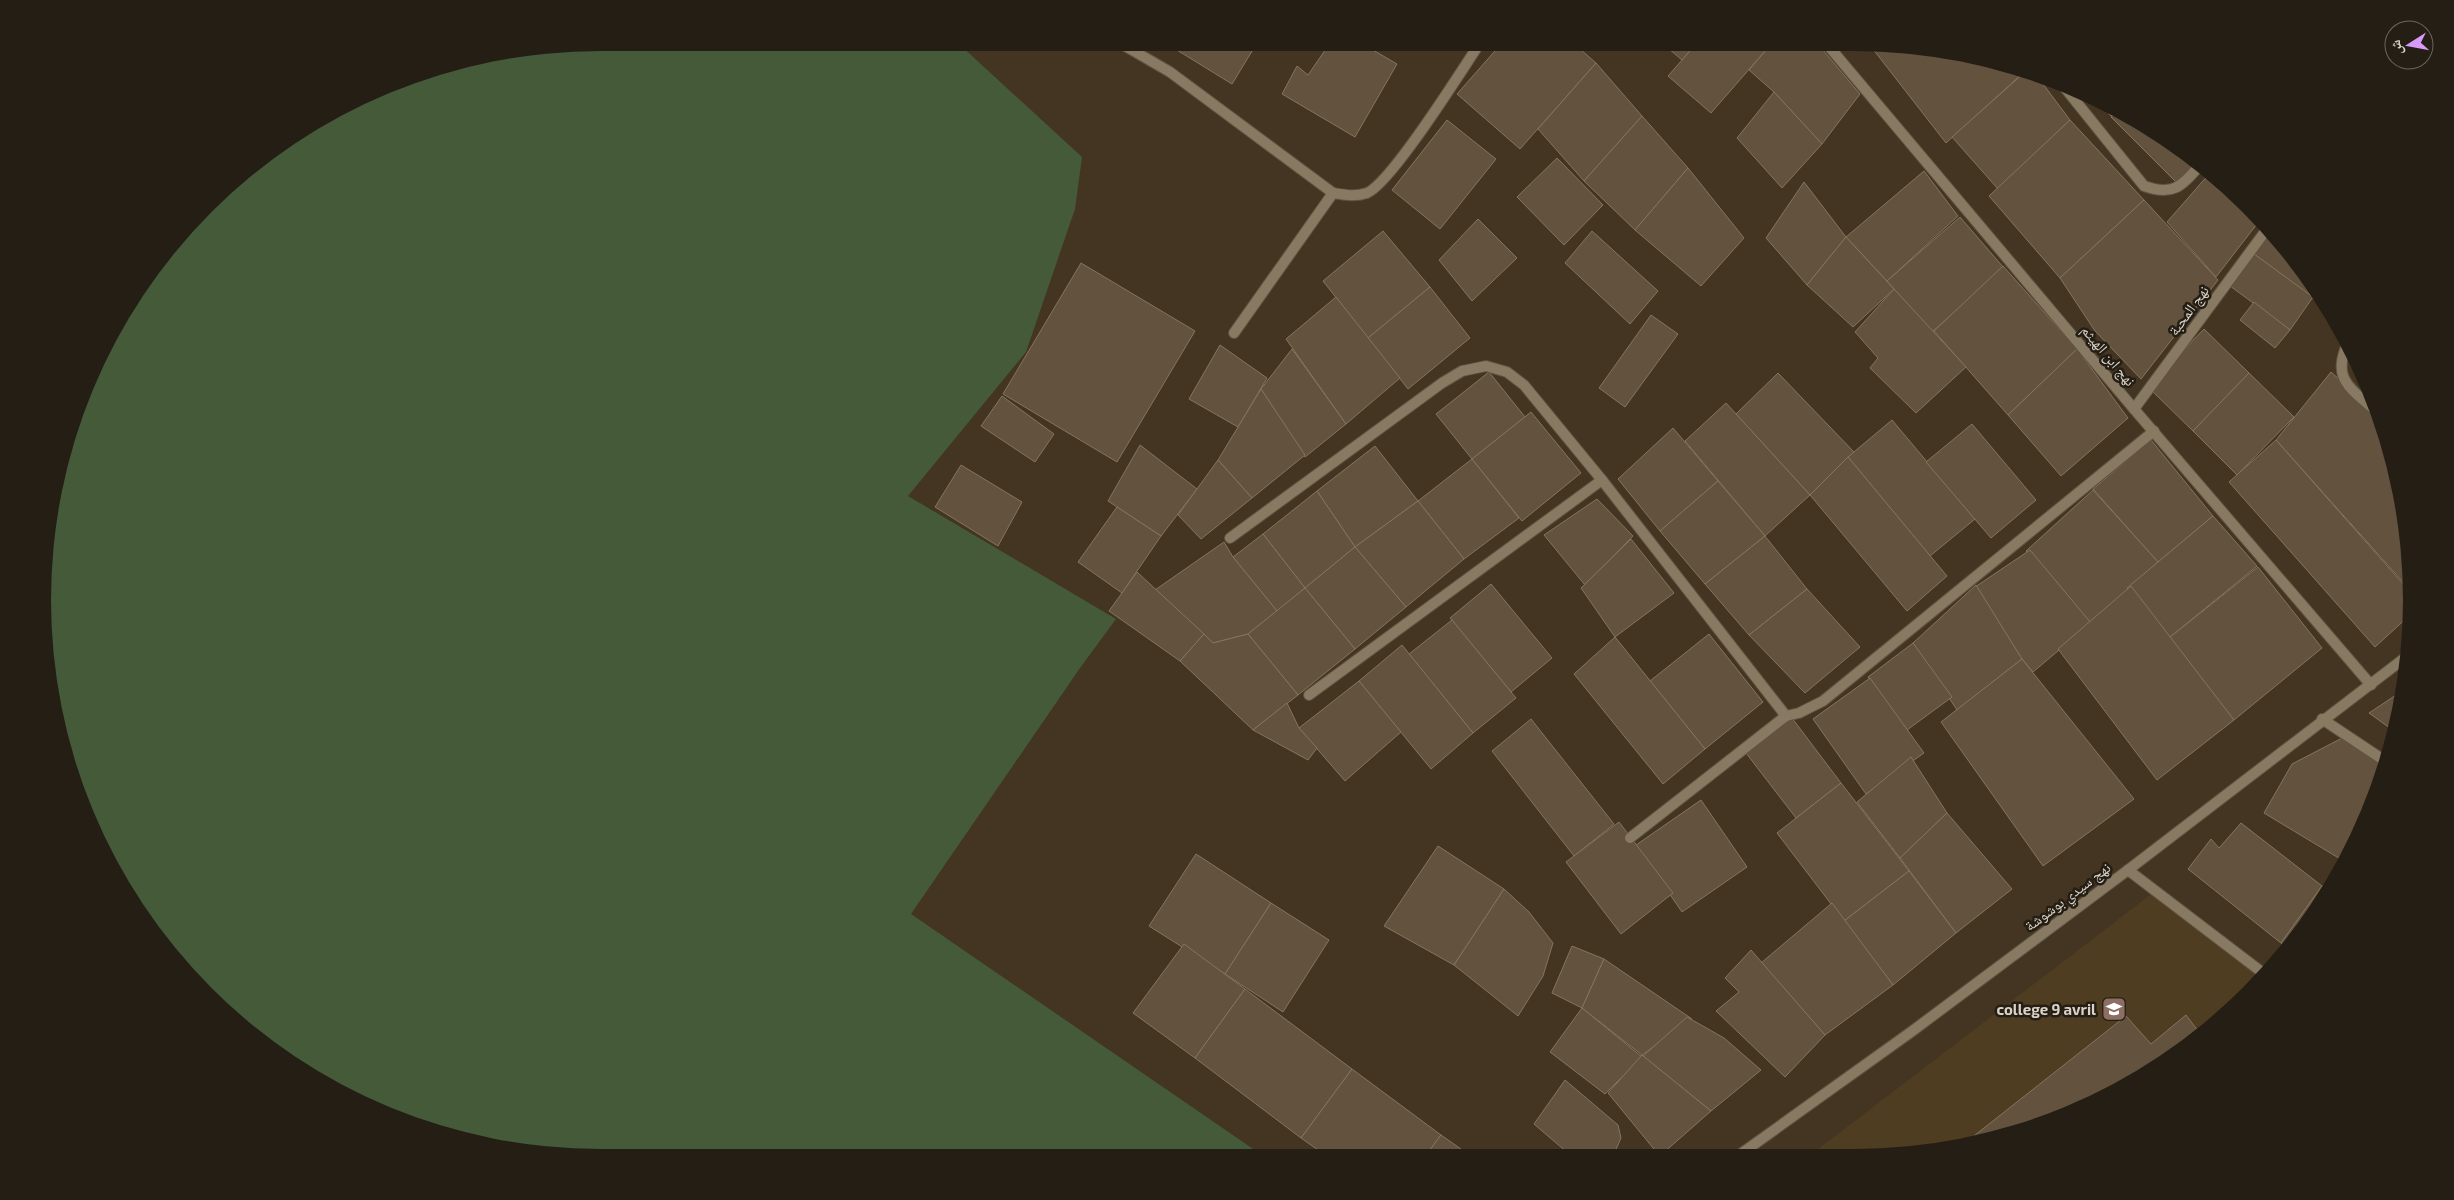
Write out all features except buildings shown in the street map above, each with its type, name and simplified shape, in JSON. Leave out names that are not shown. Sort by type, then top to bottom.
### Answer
[{"type":"street","points":[[1135,51],[1170,72],[1333,193],[1352,196],[1368,192],[1382,181],[1420,131],[1474,51]]},
{"type":"street","name":"نهج ابن الهيثم","points":[[1834,51],[2134,409],[2371,685]]},
{"type":"street","points":[[2072,97],[2144,186],[2163,191],[2174,189],[2185,183],[2195,171]]},
{"type":"street","points":[[1234,333],[1333,193]]},
{"type":"street","name":"نهج المحبة","points":[[2134,409],[2263,234]]},
{"type":"street","points":[[2344,353],[2340,369],[2345,382],[2365,401]]},
{"type":"street","points":[[1230,538],[1442,383],[1462,371],[1486,366],[1507,372],[1524,385],[1602,480],[1786,716]]},
{"type":"street","points":[[1630,838],[1786,716],[1799,713],[1823,701],[2154,431]]},
{"type":"street","points":[[1310,695],[1602,480]]},
{"type":"street","name":"نهج سيدي بوشوشة","points":[[1748,1149],[1911,1032],[2128,870],[2322,719],[2371,685],[2399,663]]},
{"type":"street","points":[[2322,719],[2379,757]]},
{"type":"street","points":[[2128,870],[2259,970]]},
{"type":"shaded area","name":"college 9 avril","points":[[2154,892],[2256,973],[2216,1013],[2159,1056],[2097,1092],[2064,1107],[1996,1130],[1926,1144],[1890,1148],[1818,1149]]},
{"type":"green space","points":[[967,51],[1082,157],[1075,209],[1026,352],[908,496],[1116,619],[1080,668],[911,914],[1253,1149],[600,1149],[564,1148],[493,1138],[424,1120],[357,1092],[326,1075],[295,1056],[238,1013],[187,962],[144,905],[125,874],[108,843],[80,776],[70,742],[56,672],[52,636],[52,564],[56,528],[70,458],[80,424],[108,357],[144,295],[165,266],[187,238],[238,187],[295,144],[357,108],[390,93],[458,70],[528,56],[564,52]]},
{"type":"place","name":"college 9 avril","points":[[2114,1009]]}]
